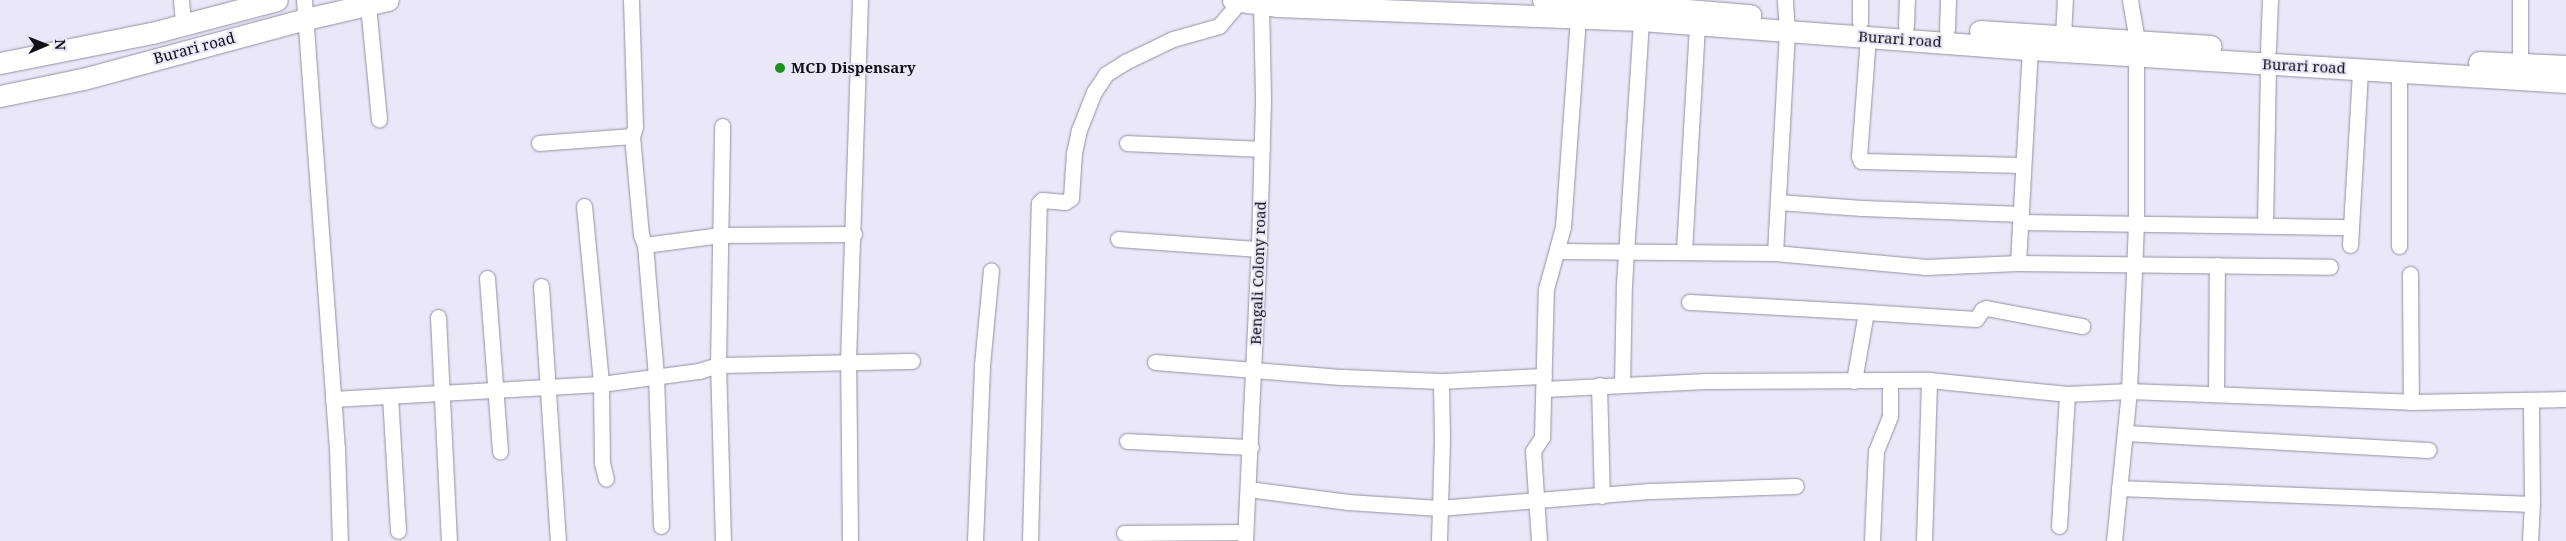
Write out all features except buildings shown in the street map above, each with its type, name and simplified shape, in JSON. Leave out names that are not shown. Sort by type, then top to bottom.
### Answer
[{"type":"main road","name":"Burari road","points":[[0,62],[183,25],[277,0]]},
{"type":"main road","name":"Burari road","points":[[0,96],[83,79],[305,10],[368,5],[388,0]]},
{"type":"main road","name":"Burari road","points":[[1543,0],[1579,6]]},
{"type":"main road","name":"Burari road","points":[[1236,1],[1261,4],[1579,6],[1646,9],[1714,6],[1864,29],[2030,49],[2136,49],[2520,72],[2566,82]]},
{"type":"main road","name":"Burari road","points":[[1646,9],[1697,26],[1786,16]]},
{"type":"main road","name":"Burari road","points":[[1864,29],[1906,26],[2063,36],[2136,49]]},
{"type":"main road","name":"Burari road","points":[[2268,57],[2360,70],[2399,72],[2520,72],[2566,66]]},
{"type":"street","points":[[181,0],[183,25]]},
{"type":"street","points":[[630,0],[635,127],[632,136],[641,235],[645,245],[656,375],[661,526]]},
{"type":"street","points":[[850,541],[848,361],[854,234],[860,0]]},
{"type":"street","points":[[1860,0],[1864,29],[1859,157],[1861,161],[2023,165]]},
{"type":"street","points":[[1906,0],[1906,26]]},
{"type":"street","points":[[1947,29],[1948,0]]},
{"type":"street","points":[[2063,36],[2065,0]]},
{"type":"street","points":[[2114,541],[2129,391],[2136,223],[2136,49],[2130,0]]},
{"type":"street","points":[[2265,225],[2270,0]]},
{"type":"street","points":[[2520,0],[2520,72]]},
{"type":"street","points":[[1030,541],[1039,203],[1042,200],[1065,202],[1071,198],[1074,153],[1079,130],[1088,104],[1106,74],[1125,62],[1173,39],[1218,26],[1236,1]]},
{"type":"street","name":"Bengali Colony road","points":[[1245,536],[1251,447],[1259,249],[1262,149],[1261,4]]},
{"type":"street","points":[[368,5],[379,119]]},
{"type":"street","points":[[1539,541],[1533,451],[1541,441],[1546,289],[1558,252],[1563,227],[1579,6]]},
{"type":"street","points":[[1622,385],[1624,284],[1646,9]]},
{"type":"street","points":[[305,10],[333,399],[340,541]]},
{"type":"street","points":[[1776,253],[1786,16]]},
{"type":"street","points":[[1684,251],[1697,26]]},
{"type":"street","points":[[2018,263],[2030,49]]},
{"type":"street","points":[[2350,245],[2360,70]]},
{"type":"street","points":[[2399,72],[2399,246]]},
{"type":"street","points":[[722,126],[718,365],[723,541]]},
{"type":"street","points":[[540,143],[632,136]]},
{"type":"street","points":[[1127,143],[1262,149]]},
{"type":"street","points":[[1778,202],[2020,218],[2136,223],[2350,227]]},
{"type":"street","points":[[584,206],[601,384],[602,463],[606,479]]},
{"type":"street","points":[[645,245],[720,235],[854,234]]},
{"type":"street","points":[[1118,239],[1259,249]]},
{"type":"street","points":[[1558,252],[1684,251],[1776,253],[1926,266],[2018,263],[2330,267]]},
{"type":"street","points":[[2216,394],[2217,265]]},
{"type":"street","points":[[975,541],[982,365],[991,270]]},
{"type":"street","points":[[2410,274],[2411,402]]},
{"type":"street","points":[[487,278],[500,452]]},
{"type":"street","points":[[541,286],[558,541]]},
{"type":"street","points":[[1689,302],[1976,319],[1982,310],[1986,308],[2082,326]]},
{"type":"street","points":[[1854,381],[1866,312]]},
{"type":"street","points":[[438,317],[449,541]]},
{"type":"street","points":[[333,399],[601,384],[656,375],[700,371],[718,365],[912,361]]},
{"type":"street","points":[[1155,362],[1254,368],[1343,377],[1441,381],[1622,385],[1706,381],[1929,380],[2067,394],[2129,391],[2411,402],[2566,399]]},
{"type":"street","points":[[1924,541],[1929,380]]},
{"type":"street","points":[[1439,541],[1442,439],[1441,381]]},
{"type":"street","points":[[1872,541],[1876,451],[1890,416],[1890,381]]},
{"type":"street","points":[[1599,385],[1602,496]]},
{"type":"street","points":[[2059,526],[2067,394]]},
{"type":"street","points":[[390,396],[398,531]]},
{"type":"street","points":[[2530,541],[2532,504],[2531,400]]},
{"type":"street","points":[[2125,433],[2429,450]]},
{"type":"street","points":[[1127,442],[1251,447]]},
{"type":"street","points":[[1248,489],[1348,502],[1439,508],[1536,502],[1652,491],[1796,486]]},
{"type":"street","points":[[2119,488],[2532,504]]},
{"type":"street","points":[[1124,533],[1245,536]]},
{"type":"place","name":"MCD Dispensary","points":[[780,68]]}]
